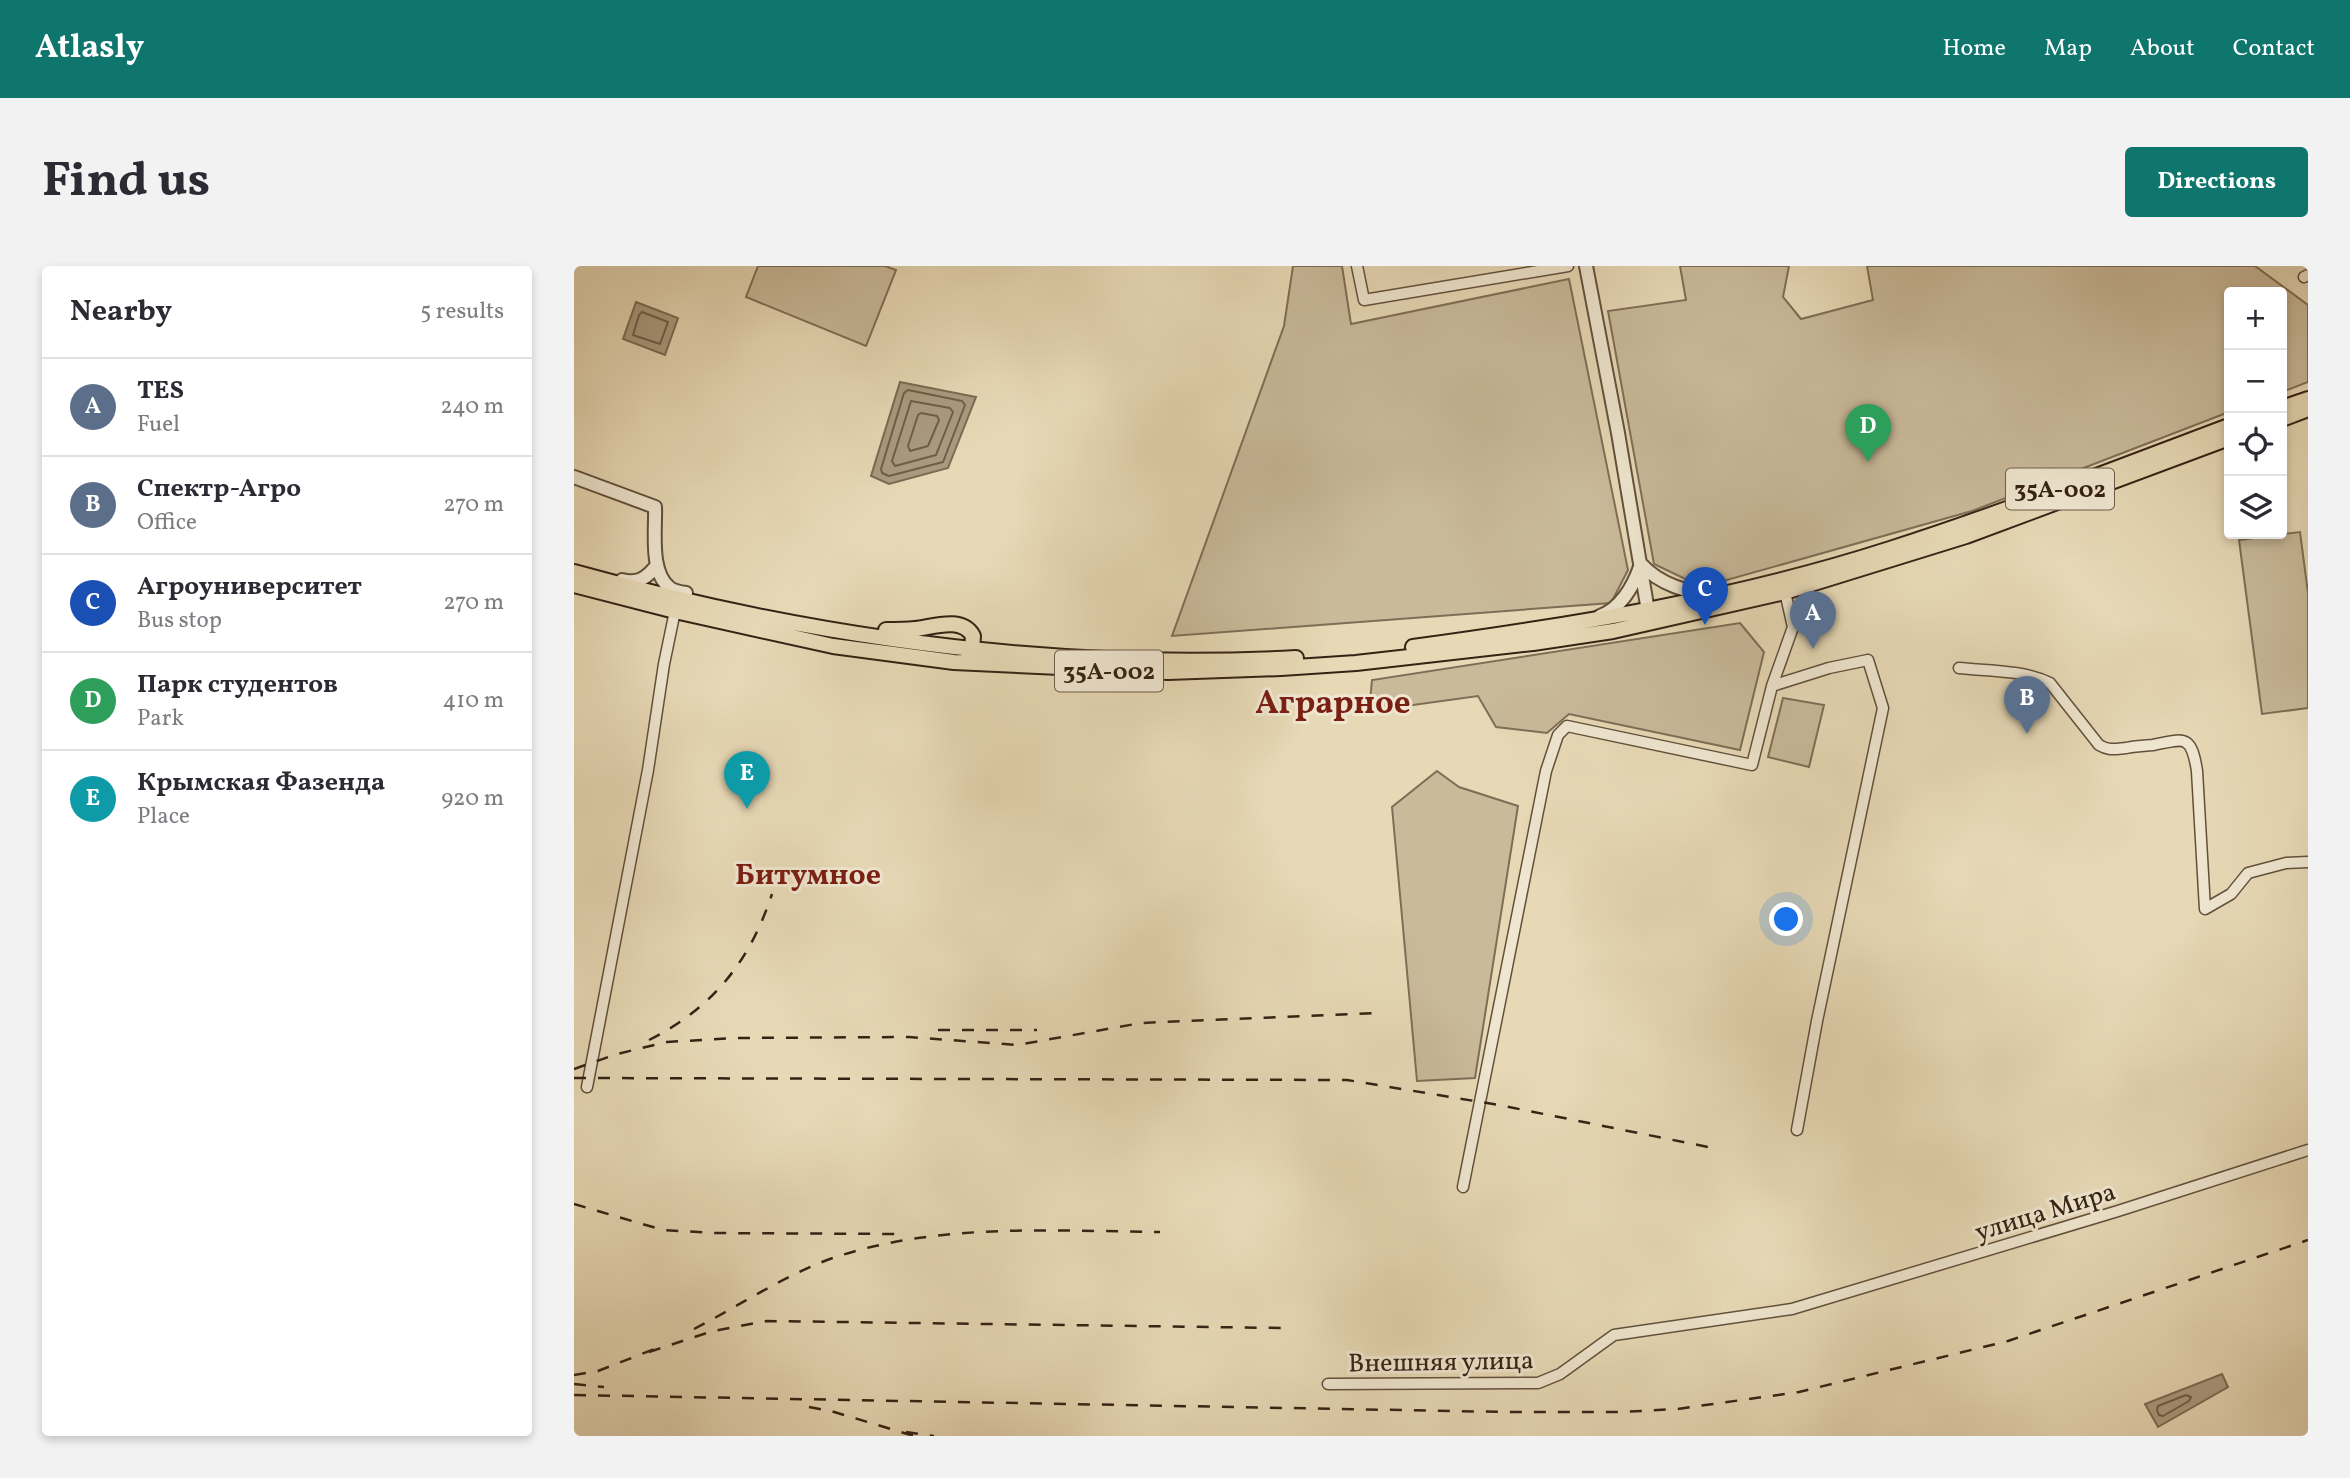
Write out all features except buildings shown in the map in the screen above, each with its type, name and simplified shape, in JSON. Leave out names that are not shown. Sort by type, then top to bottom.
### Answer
[{"type":"main road","points":[[2287,406],[2308,399]]},
{"type":"main road","points":[[2287,417],[2308,409]]},
{"type":"main road","name":"35А-002","points":[[574,570],[653,592],[779,620],[835,631],[972,649],[1060,657],[1155,660],[1280,659],[1356,654],[1581,623],[1649,618],[1889,550],[2224,428]]},
{"type":"main road","name":"35А-002","points":[[574,585],[675,611],[833,646],[954,662],[1168,672],[1281,668],[1533,643],[1785,592],[1966,536],[2224,440]]},
{"type":"main road","points":[[835,631],[911,630],[962,625],[973,636],[972,649],[954,662]]},
{"type":"street","points":[[1357,266],[1364,300],[1568,266]]},
{"type":"street","points":[[1586,266],[1649,618]]},
{"type":"street","points":[[574,477],[655,507],[657,565],[666,585],[672,590],[752,610],[779,620]]},
{"type":"street","points":[[1641,564],[1662,580],[1692,591],[1738,591]]},
{"type":"street","points":[[1581,623],[1607,614],[1616,607],[1634,583],[1641,564]]},
{"type":"street","points":[[574,570],[631,582],[646,577],[657,565]]},
{"type":"street","points":[[1463,1187],[1546,771],[1558,735],[1567,726],[1752,765],[1772,686],[1793,627],[1785,592]]},
{"type":"street","points":[[587,1087],[648,770],[675,611]]},
{"type":"street","points":[[1772,686],[1829,668],[1868,660],[1883,708],[1817,1021],[1797,1130]]},
{"type":"street","points":[[1959,668],[2004,672],[2050,684],[2099,745],[2108,749],[2152,745],[2175,739],[2190,746],[2197,771],[2205,909],[2231,894],[2248,873],[2286,863],[2308,862]]},
{"type":"street","name":"улица Мира","points":[[1792,1309],[2308,1150]]},
{"type":"street","name":"Внешняя улица","points":[[1328,1384],[1538,1383],[1560,1374],[1614,1335],[1792,1309]]},
{"type":"shaded area","points":[[758,266],[885,266],[896,270],[866,346],[746,297]]},
{"type":"shaded area","points":[[1293,266],[1342,266],[1351,324],[1569,279],[1628,570],[1611,603],[1172,636],[1284,326]]},
{"type":"shaded area","points":[[1680,266],[1789,266],[1783,297],[1801,319],[1873,300],[1867,266],[2255,266],[2284,287],[2224,287],[2224,414],[1972,511],[1702,587],[1654,564],[1608,311],[1686,300]]},
{"type":"shaded area","points":[[2287,290],[2308,305],[2308,382],[2287,390]]},
{"type":"shaded area","points":[[2300,532],[2308,593],[2308,708],[2262,714],[2239,540],[2287,539],[2287,534]]},
{"type":"shaded area","points":[[1740,623],[1764,652],[1740,750],[1569,714],[1547,733],[1496,727],[1478,696],[1369,711],[1372,680]]},
{"type":"shaded area","points":[[1783,698],[1824,705],[1809,767],[1768,757]]},
{"type":"shaded area","points":[[1437,771],[1459,787],[1518,806],[1475,1078],[1417,1081],[1392,807]]},
{"type":"water","points":[[636,302],[678,318],[665,355],[623,339]]},
{"type":"water","points":[[900,382],[976,397],[948,468],[889,484],[871,476]]},
{"type":"water","points":[[2222,1374],[2228,1387],[2158,1427],[2145,1404]]},
{"type":"railway","points":[[649,1040],[692,1013],[726,980],[752,941],[772,894]]},
{"type":"railway","points":[[574,1069],[617,1054],[667,1042],[736,1038],[909,1037],[1017,1045],[1141,1023],[1375,1013]]},
{"type":"railway","points":[[938,1030],[1037,1030]]},
{"type":"railway","points":[[574,1078],[1347,1080],[1499,1105],[1718,1149]]},
{"type":"railway","points":[[574,1204],[663,1230],[714,1233],[896,1234]]},
{"type":"railway","points":[[694,1329],[804,1270],[842,1255],[881,1245],[960,1233],[1000,1231],[1160,1232]]},
{"type":"railway","points":[[574,1395],[1507,1412],[1677,1409],[1799,1392],[2008,1341],[2308,1240]]},
{"type":"railway","points":[[649,1352],[713,1331],[767,1321],[1284,1328]]},
{"type":"railway","points":[[574,1375],[598,1371],[657,1348]]},
{"type":"railway","points":[[574,1384],[604,1387]]},
{"type":"railway","points":[[809,1407],[914,1436]]},
{"type":"railway","points":[[906,1432],[934,1436]]},
{"type":"place","name":"Парк студентов","points":[[1868,462]]},
{"type":"place","name":"Агроуниверситет","points":[[1705,625]]},
{"type":"place","name":"TES","points":[[1813,649]]},
{"type":"place","name":"Спектр-Агро","points":[[2027,734]]},
{"type":"place","name":"Крымская Фазенда","points":[[747,809]]},
{"type":"district","name":"Аграрное","points":[[1333,701]]},
{"type":"district","name":"Битумное","points":[[808,874]]}]
